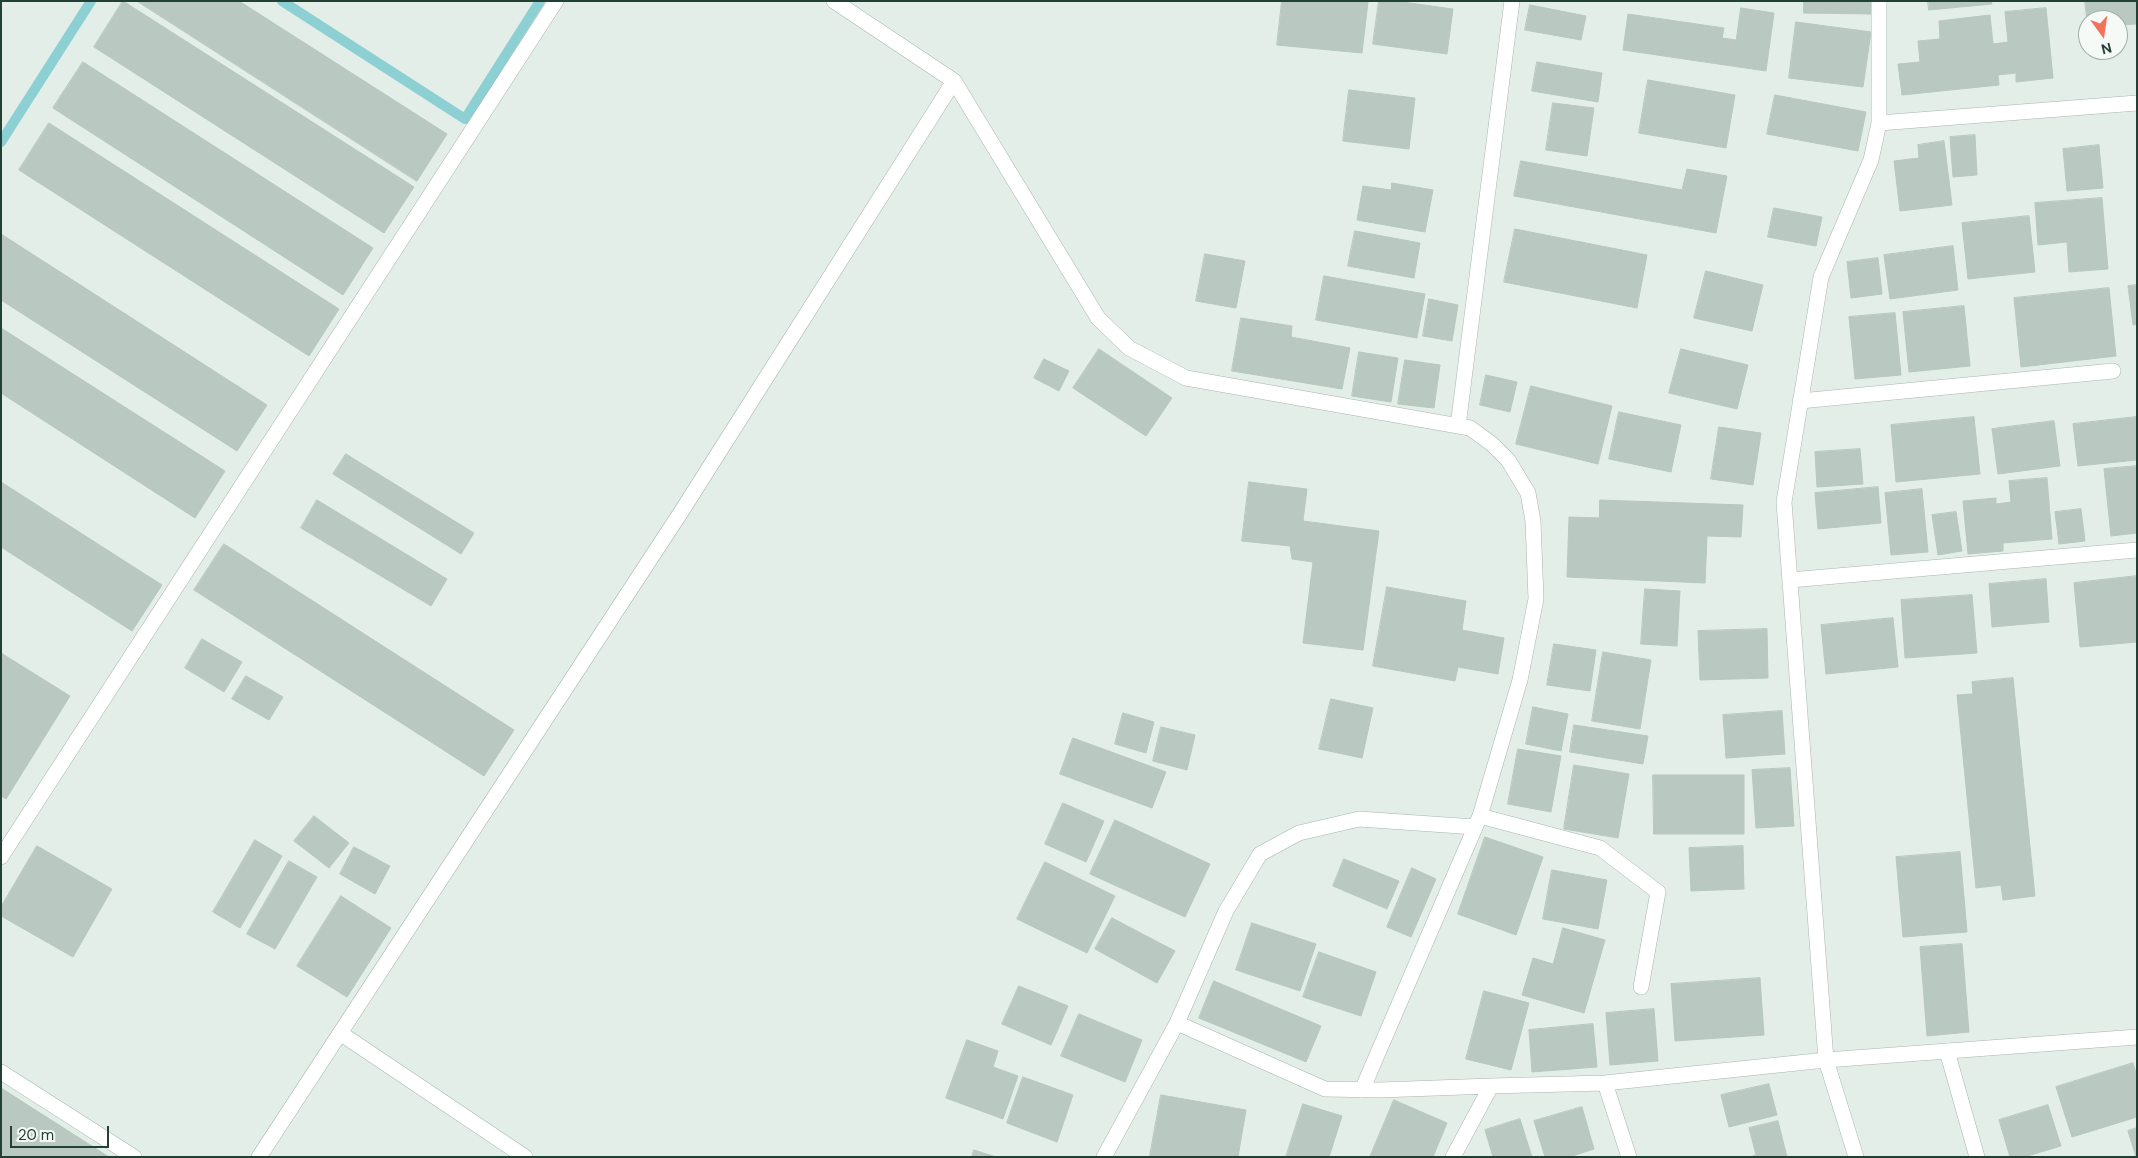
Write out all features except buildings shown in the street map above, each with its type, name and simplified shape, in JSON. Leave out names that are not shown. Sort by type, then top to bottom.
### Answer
[{"type":"lane","points":[[1,857],[556,1]]},
{"type":"lane","points":[[834,1],[954,80],[1098,318],[1129,348],[1186,378],[1470,428],[1492,444],[1508,460],[1528,493],[1533,521],[1536,599],[1520,680],[1478,822],[1362,1090]]},
{"type":"lane","points":[[1458,426],[1512,1]]},
{"type":"lane","points":[[1856,1157],[1826,1060],[1784,502],[1821,277],[1870,160],[1879,123],[1880,1]]},
{"type":"lane","points":[[259,1157],[683,509],[954,80]]},
{"type":"lane","points":[[1879,123],[2137,102]]},
{"type":"lane","points":[[1800,400],[2114,371]]},
{"type":"lane","points":[[1790,580],[2137,550]]},
{"type":"lane","points":[[1104,1157],[1177,1024],[1226,911],[1260,854],[1299,833],[1359,819],[1478,822],[1600,848],[1658,892],[1641,987]]},
{"type":"lane","points":[[1177,1024],[1325,1090],[1605,1083],[1826,1060],[2137,1037]]},
{"type":"lane","points":[[340,1032],[525,1157]]},
{"type":"lane","points":[[1947,1051],[1978,1157]]},
{"type":"lane","points":[[1,1072],[134,1157]]},
{"type":"lane","points":[[1605,1083],[1629,1157]]},
{"type":"lane","points":[[1453,1157],[1491,1086]]},
{"type":"waterway","points":[[1,142],[91,1]]},
{"type":"waterway","points":[[282,1],[465,119],[540,1]]}]
